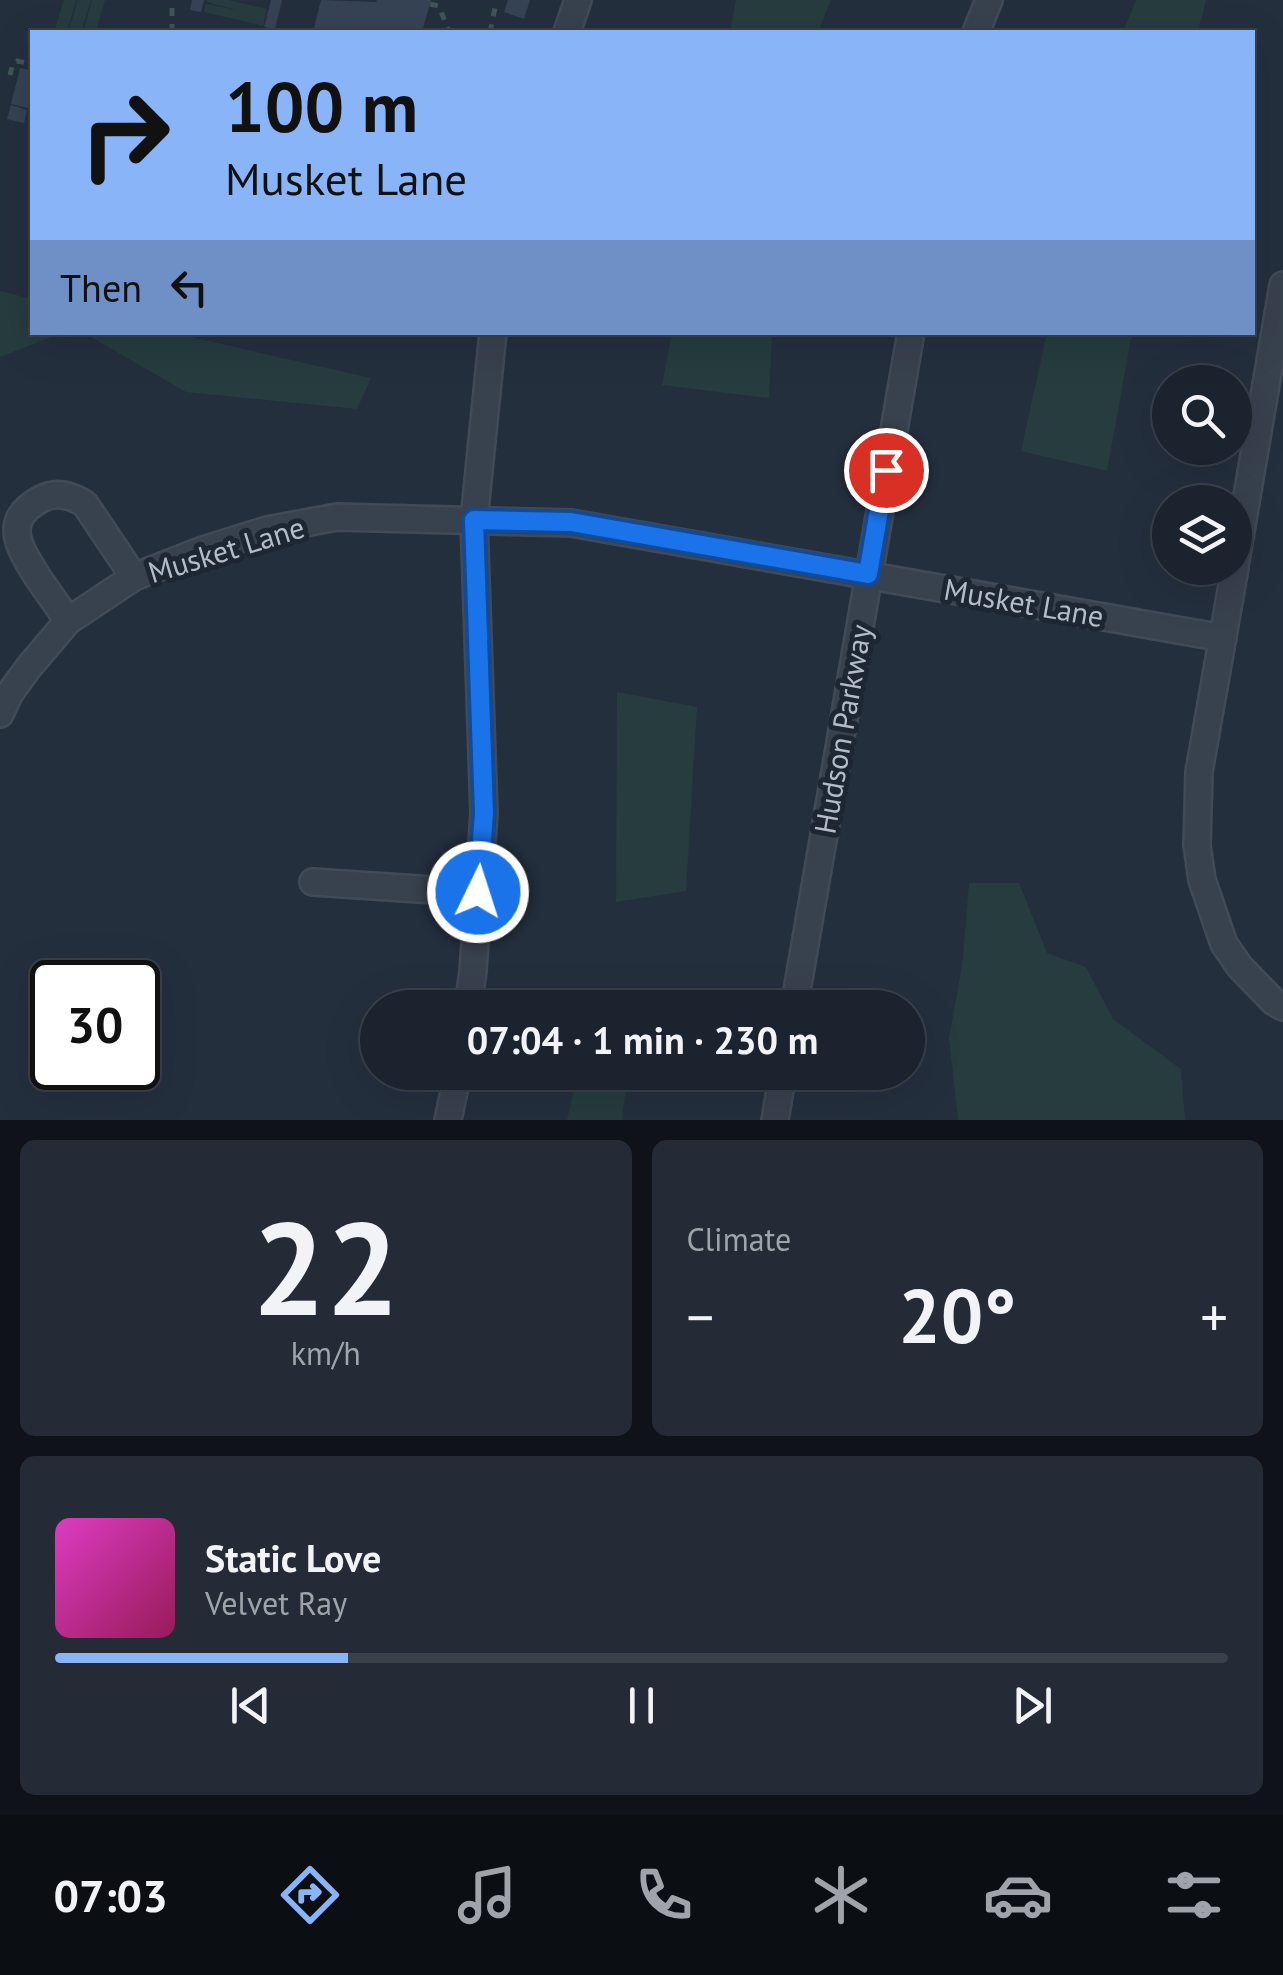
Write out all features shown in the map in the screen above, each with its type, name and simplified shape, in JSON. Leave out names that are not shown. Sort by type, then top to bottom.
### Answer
[{"type":"street","points":[[568,30],[578,0]]},
{"type":"street","points":[[977,30],[989,0]]},
{"type":"street","points":[[1249,485],[1283,285]]},
{"type":"street","points":[[470,990],[484,813],[474,520],[493,335]]},
{"type":"street","name":"Hudson Parkway","points":[[797,990],[910,335]]},
{"type":"street","points":[[68,621],[20,550],[16,533],[20,516],[28,506],[58,494],[85,504],[134,577]]},
{"type":"street","name":"Musket Lane","points":[[0,714],[28,667],[68,621],[134,577],[267,530],[338,518],[571,522],[1223,638]]},
{"type":"street","points":[[1232,585],[1198,772],[1197,845],[1202,880],[1224,944],[1240,967],[1283,1008]]},
{"type":"street","points":[[313,882],[478,892]]},
{"type":"street","points":[[448,1120],[454,1090]]},
{"type":"street","points":[[775,1120],[780,1090]]},
{"type":"path","points":[[172,0],[172,30]]},
{"type":"path","points":[[430,4],[439,6],[448,30]]},
{"type":"path","points":[[490,30],[496,4]]},
{"type":"path","points":[[10,75],[17,61],[30,64]]},
{"type":"green space","points":[[64,0],[76,0],[68,30],[55,30]]},
{"type":"green space","points":[[78,0],[91,0],[82,30],[69,30]]},
{"type":"green space","points":[[92,0],[105,0],[97,30],[84,30]]},
{"type":"green space","points":[[207,0],[229,0],[267,9],[263,26],[204,12],[206,4],[237,10]]},
{"type":"green space","points":[[736,0],[831,0],[819,30],[730,30]]},
{"type":"green space","points":[[1136,0],[1206,0],[1198,30],[1124,30]]},
{"type":"green space","points":[[0,291],[30,298],[30,335],[57,335],[0,357]]},
{"type":"green space","points":[[87,335],[182,335],[371,378],[357,409],[186,392]]},
{"type":"green space","points":[[672,335],[772,335],[769,398],[662,385]]},
{"type":"green space","points":[[1046,335],[1132,335],[1107,471],[1021,451]]},
{"type":"green space","points":[[617,692],[697,707],[686,891],[616,902]]},
{"type":"green space","points":[[969,883],[1019,883],[1047,953],[1086,967],[1113,1019],[1181,1069],[1185,1120],[958,1120],[949,1038],[962,966]]},
{"type":"green space","points":[[574,1090],[626,1090],[622,1120],[567,1120]]},
{"type":"building","points":[[192,0],[204,0],[201,12],[190,10]]},
{"type":"building","points":[[271,0],[282,0],[275,29],[264,27]]},
{"type":"building","points":[[321,0],[431,0],[423,30],[314,30]]},
{"type":"building","points":[[508,0],[530,0],[524,19],[504,12]]},
{"type":"building","points":[[20,68],[30,70],[30,109],[11,104]]},
{"type":"building","points":[[11,105],[27,110],[24,123],[7,119]]},
{"type":"route","points":[[478,892],[484,813],[474,520],[571,522],[868,574],[886,470]]}]
